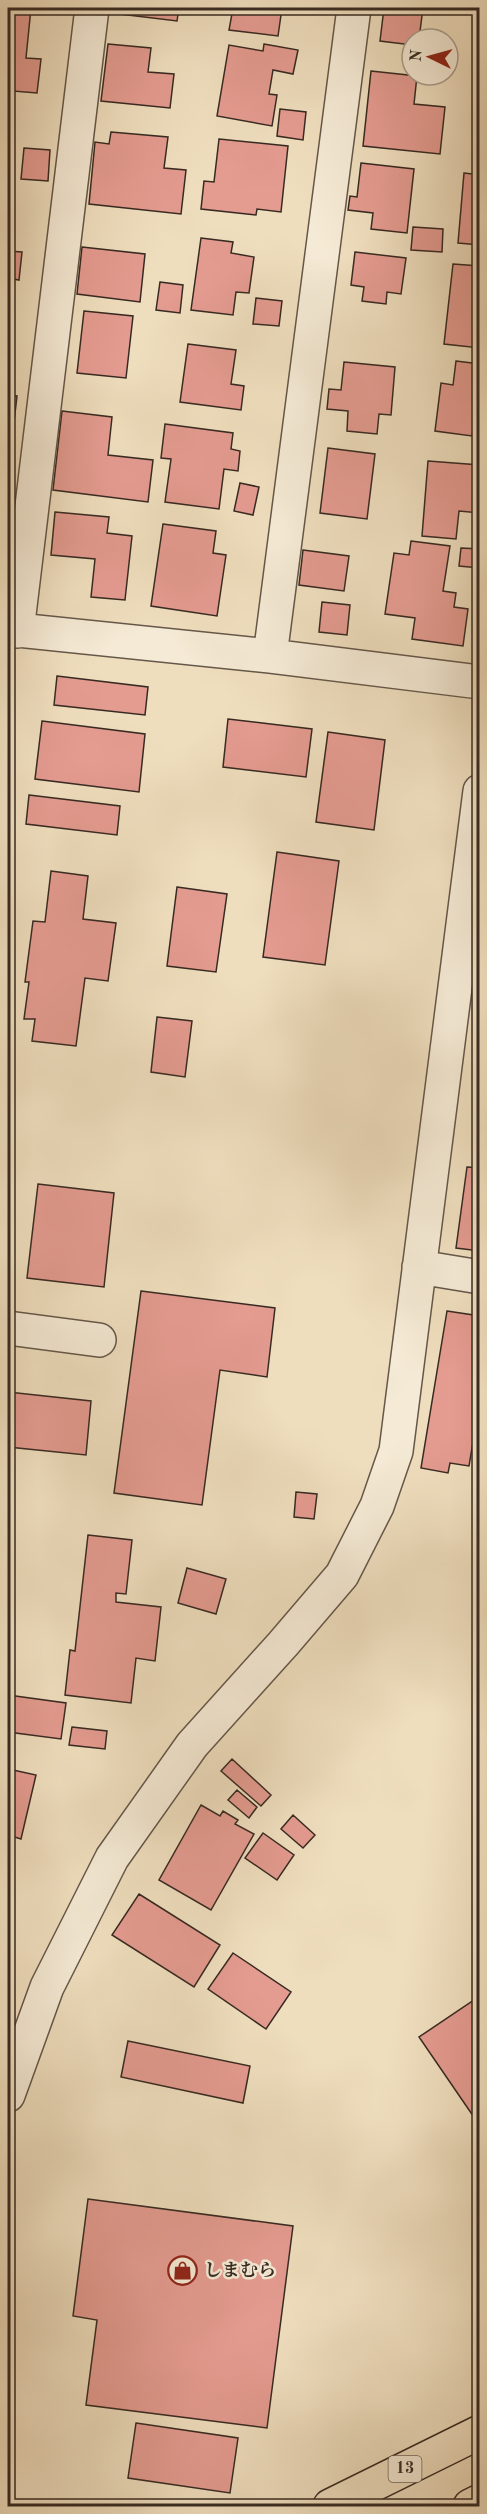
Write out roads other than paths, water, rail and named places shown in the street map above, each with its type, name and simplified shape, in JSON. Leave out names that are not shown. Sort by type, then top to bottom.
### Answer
[{"type":"highway","name":"13","points":[[330,2506],[480,2432]]},
{"type":"highway","points":[[470,2506],[480,2501]]},
{"type":"street","points":[[92,8],[12,630],[270,656],[480,682]]},
{"type":"street","points":[[270,656],[354,8]]},
{"type":"street","points":[[8,2095],[47,1987],[112,1858],[192,1745],[342,1575],[377,1506],[396,1451],[480,791]]},
{"type":"street","points":[[420,1267],[480,1277]]},
{"type":"street","points":[[8,1328],[99,1340]]},
{"type":"place","name":"しまむら","points":[[183,2271]]}]
